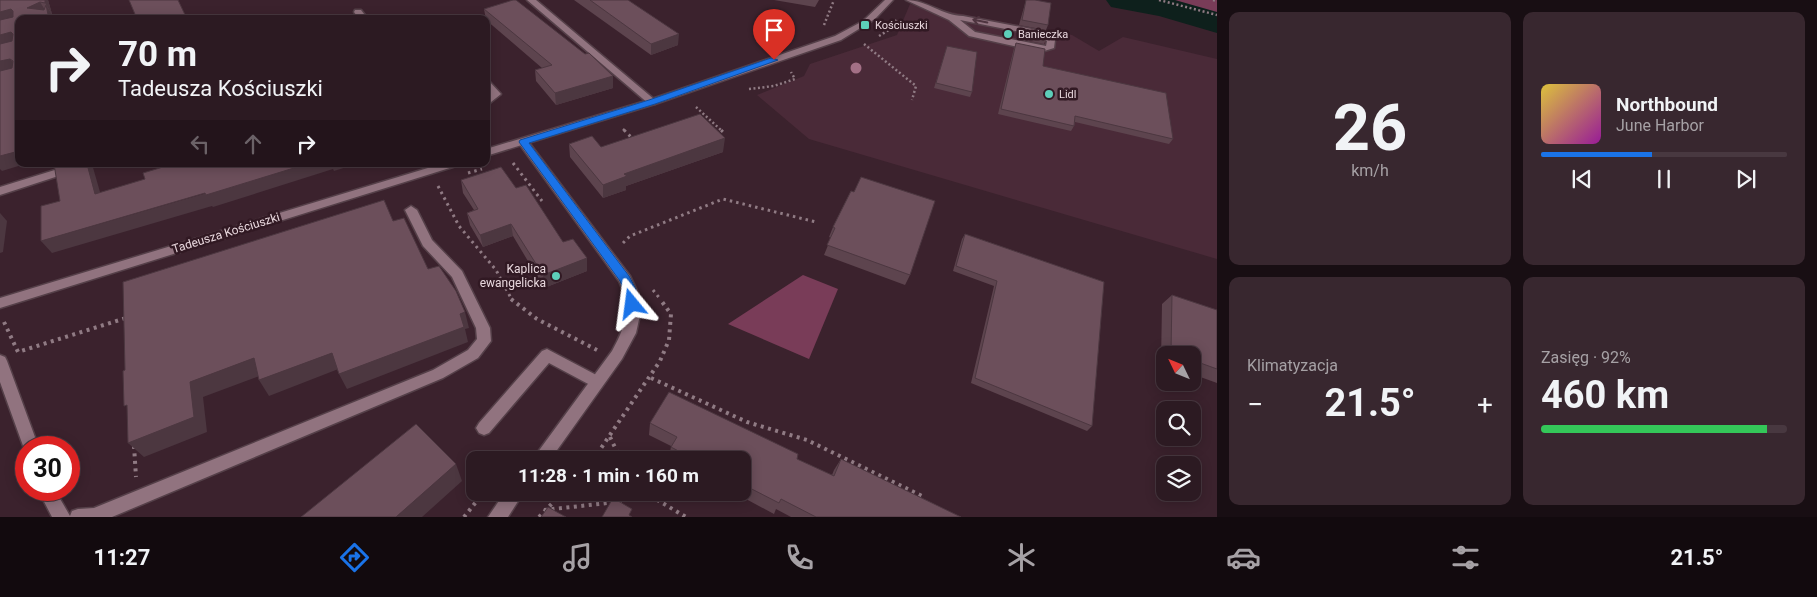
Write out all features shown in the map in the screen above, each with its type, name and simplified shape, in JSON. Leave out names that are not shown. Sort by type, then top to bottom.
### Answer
[{"type":"main road","points":[[530,0],[652,102]]},
{"type":"main road","points":[[490,152],[652,102],[838,38],[865,25],[881,12],[889,0]]},
{"type":"main road","points":[[910,0],[952,18],[972,34],[1041,48],[1050,48],[1052,40],[1044,34],[963,18],[952,18]]},
{"type":"main road","points":[[490,87],[496,94],[490,99]]},
{"type":"main road","points":[[523,142],[624,279],[631,293],[633,315],[629,332],[617,355],[547,451]]},
{"type":"main road","points":[[0,191],[76,167]]},
{"type":"main road","name":"Tadeusza Kościuszki","points":[[0,303],[442,167]]},
{"type":"main road","points":[[78,517],[94,516],[438,374],[473,354],[484,341],[483,328],[457,274],[427,243],[411,210]]},
{"type":"main road","points":[[484,428],[547,355],[597,382]]},
{"type":"main road","points":[[0,361],[27,436]]},
{"type":"main road","points":[[53,501],[62,517]]},
{"type":"main road","points":[[497,517],[509,501]]},
{"type":"path","points":[[824,27],[834,0]]},
{"type":"path","points":[[1159,0],[1217,15]]},
{"type":"path","points":[[1213,0],[1217,1]]},
{"type":"path","points":[[876,37],[892,28],[899,14]]},
{"type":"path","points":[[856,46],[868,42]]},
{"type":"path","points":[[864,44],[916,86],[912,100]]},
{"type":"path","points":[[742,91],[751,88],[774,86],[795,78],[790,74],[792,69]]},
{"type":"path","points":[[705,104],[696,107],[723,132],[712,136]]},
{"type":"path","points":[[630,125],[621,127],[639,146]]},
{"type":"path","points":[[511,160],[538,198],[545,203]]},
{"type":"path","points":[[436,183],[459,226],[496,270],[512,301],[537,320],[600,351],[582,373]]},
{"type":"path","points":[[618,246],[630,236],[723,199],[816,222]]},
{"type":"path","points":[[600,451],[651,378],[669,340],[671,314],[648,284]]},
{"type":"path","points":[[128,311],[129,327]]},
{"type":"path","points":[[2,318],[18,352],[129,317]]},
{"type":"path","points":[[651,378],[747,422],[807,440],[924,496]]},
{"type":"path","points":[[610,437],[617,451]]},
{"type":"path","points":[[134,441],[136,498]]},
{"type":"path","points":[[519,451],[523,446]]},
{"type":"path","points":[[464,517],[477,501]]},
{"type":"path","points":[[539,517],[554,501]]},
{"type":"path","points":[[544,510],[626,501]]},
{"type":"path","points":[[659,501],[686,517]]},
{"type":"shaded area","points":[[1141,0],[1217,0],[1217,21]]},
{"type":"shaded area","points":[[910,4],[1072,35],[1099,51],[1123,37],[1217,59],[1217,259],[809,139],[757,95],[804,76],[810,64],[897,35]]},
{"type":"shaded area","points":[[803,275],[838,289],[809,359],[728,324]]},
{"type":"building","points":[[0,0],[45,0],[45,3],[40,2],[27,8],[44,10],[46,5],[48,15],[15,15],[15,152],[0,156],[0,71],[12,68],[13,61],[10,59],[0,61],[0,44],[12,41],[13,34],[11,32],[0,35],[0,20],[13,17],[13,11],[11,9],[0,12]]},
{"type":"building","points":[[129,0],[178,0],[185,15],[135,15]]},
{"type":"building","points":[[516,0],[585,54],[589,53],[613,76],[555,93],[535,70],[552,65],[484,9]]},
{"type":"building","points":[[590,0],[628,0],[679,34],[651,44]]},
{"type":"building","points":[[1026,0],[1051,3],[1048,25],[1022,20]]},
{"type":"building","points":[[1020,28],[1043,33],[1047,36],[1046,39],[1019,33]]},
{"type":"building","name":"Lidl","points":[[1016,43],[1045,49],[1043,66],[1166,93],[1173,139],[1075,116],[1074,126],[1001,109]]},
{"type":"building","points":[[947,46],[977,52],[972,92],[936,83]]},
{"type":"building","points":[[700,114],[725,138],[624,174],[627,176],[603,185],[569,144],[592,136],[601,147]]},
{"type":"building","points":[[54,167],[88,167],[95,194],[145,179],[143,173],[163,167],[297,167],[206,195],[205,193],[41,241],[41,206],[60,201]]},
{"type":"building","points":[[501,167],[516,188],[526,185],[563,242],[573,239],[587,258],[543,275],[511,224],[480,235],[467,213],[478,209],[461,180]]},
{"type":"building","points":[[861,177],[935,201],[910,275],[827,245],[835,228],[833,227],[851,191],[854,192]]},
{"type":"building","points":[[384,200],[393,221],[404,218],[428,269],[439,266],[456,291],[465,312],[460,314],[464,327],[339,374],[332,353],[259,380],[254,358],[190,382],[194,417],[128,443],[127,405],[124,406],[123,282]]},
{"type":"building","points":[[965,234],[1104,282],[1092,426],[975,378],[997,281],[956,266]]},
{"type":"building","points":[[1172,295],[1217,310],[1217,369],[1201,363],[1201,346],[1171,346]]},
{"type":"building","points":[[669,392],[798,454],[797,459],[834,476],[841,459],[961,517],[816,517],[781,499],[779,503],[751,489],[751,451],[678,451],[671,447],[677,437],[650,423]]},
{"type":"building","points":[[416,424],[456,464],[396,517],[301,517]]},
{"type":"building","points":[[611,501],[618,501],[632,509],[629,515],[632,517],[602,517]]},
{"type":"building","points":[[548,507],[566,517],[541,517]]},
{"type":"waterway","points":[[1122,0],[1164,7],[1217,23]]},
{"type":"place","name":"Kościuszki","points":[[865,25]]},
{"type":"place","name":"Banieczka","points":[[1008,34]]},
{"type":"place","name":"Lidl","points":[[1049,94]]},
{"type":"place","name":"Kaplica ewangelicka","points":[[556,276]]},
{"type":"route","points":[[632,304],[631,293],[624,279],[523,142],[652,102],[774,60]]}]
